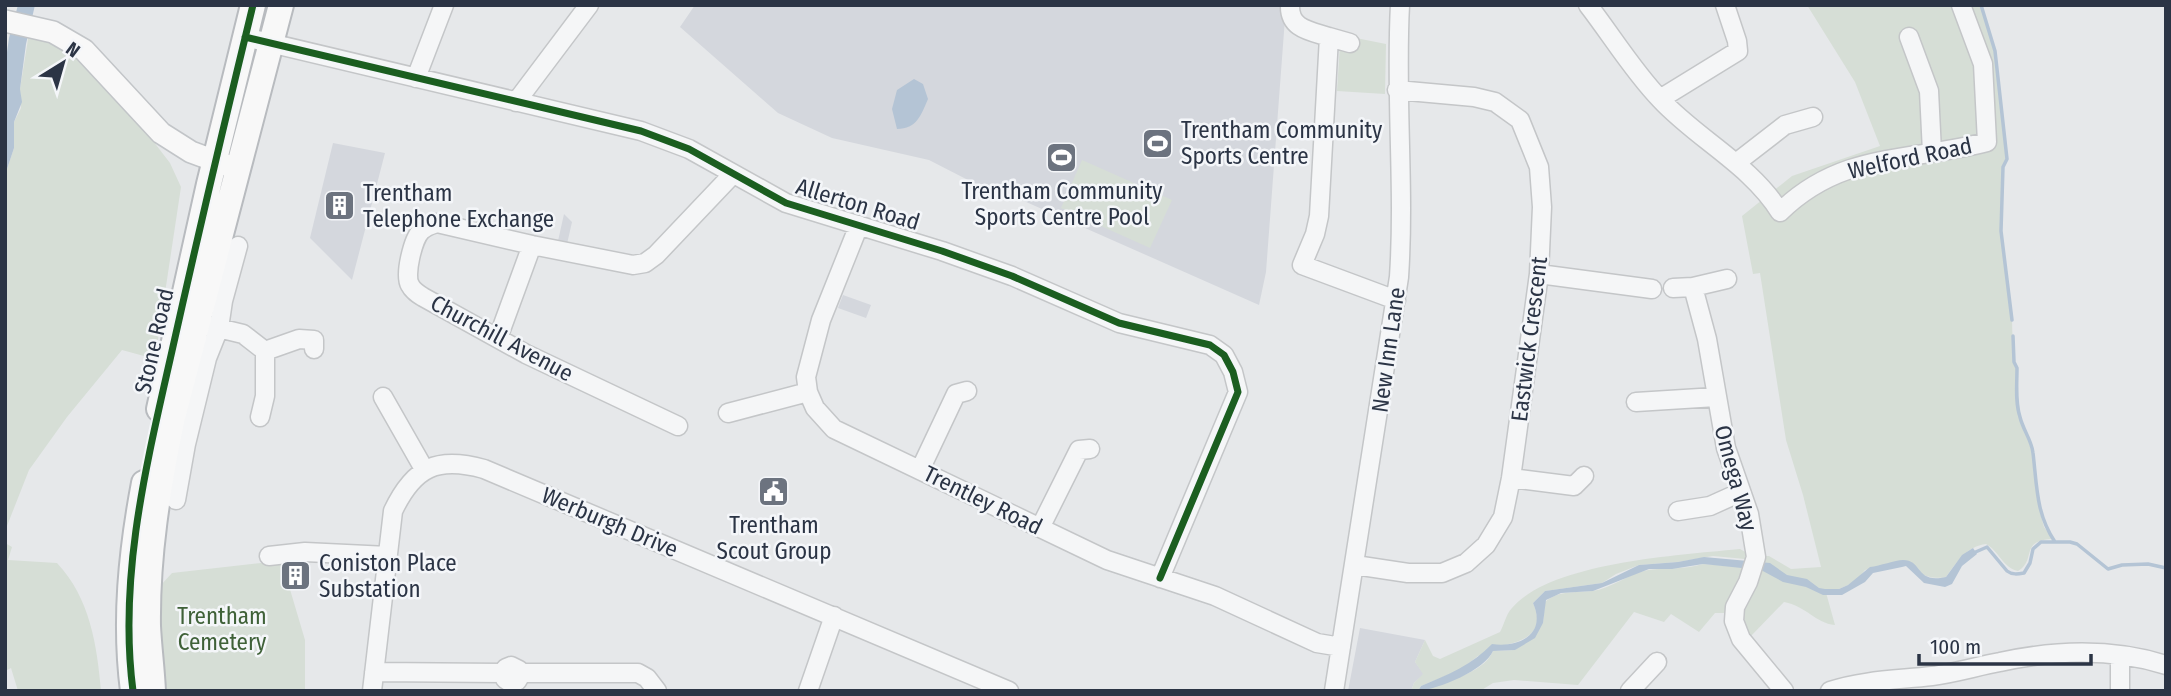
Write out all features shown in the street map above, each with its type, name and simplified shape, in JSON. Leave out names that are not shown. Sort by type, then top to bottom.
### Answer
[{"type":"highway","name":"Stone Road","points":[[133,691],[129,607],[137,521],[157,416],[253,5]]},
{"type":"highway","name":"Stone Road","points":[[153,691],[148,627],[151,544],[160,476],[208,325],[238,170],[281,5]]},
{"type":"main road","points":[[7,22],[39,27],[84,50],[161,133],[191,152],[238,170]]},
{"type":"street","points":[[416,78],[444,5]]},
{"type":"street","points":[[516,102],[589,5]]},
{"type":"street","points":[[1290,5],[1289,15],[1293,23],[1300,28],[1350,43]]},
{"type":"street","name":"New Inn Lane","points":[[1334,691],[1396,300],[1401,236],[1397,90],[1400,5]]},
{"type":"street","points":[[1588,5],[1660,99],[1736,163],[1785,125],[1813,117]]},
{"type":"street","points":[[1660,99],[1738,51],[1725,5]]},
{"type":"street","name":"Welford Road","points":[[1736,163],[1773,201],[1780,212],[1798,195],[1828,177],[1868,163],[1931,152],[1954,151],[1987,142],[1983,64],[1961,5]]},
{"type":"street","name":"Allerton Road","points":[[245,37],[641,131],[689,149],[786,203],[942,251],[1012,276],[1119,323],[1210,345],[1224,355],[1233,372],[1238,392],[1160,578]]},
{"type":"street","points":[[1329,37],[1319,216],[1315,234],[1297,263],[1396,300]]},
{"type":"street","points":[[1909,37],[1929,91],[1931,152]]},
{"type":"street","name":"Eastwick Crescent","points":[[1355,565],[1408,573],[1443,573],[1466,563],[1486,545],[1503,517],[1511,478],[1539,274],[1542,207],[1539,167],[1520,120],[1495,102],[1474,97],[1397,90]]},
{"type":"street","points":[[498,338],[532,246],[633,265],[645,262],[656,255],[732,175]]},
{"type":"street","name":"Churchill Avenue","points":[[532,246],[437,223],[427,226],[417,238],[407,271],[408,284],[414,292],[498,338],[618,389],[671,418]]},
{"type":"street","points":[[734,407],[808,392],[806,377],[821,320],[859,225]]},
{"type":"street","points":[[176,500],[207,358],[208,325],[223,301],[238,246]]},
{"type":"street","points":[[1539,274],[1652,289]]},
{"type":"street","points":[[1673,288],[1693,287],[1727,279]]},
{"type":"street","name":"Omega Way","points":[[1693,287],[1707,339],[1726,449],[1749,514],[1754,565],[1735,607],[1734,621],[1741,639],[1784,691]]},
{"type":"street","points":[[208,325],[243,334],[265,351]]},
{"type":"street","points":[[265,351],[299,339],[314,340],[314,349]]},
{"type":"street","points":[[260,417],[265,396],[265,351]]},
{"type":"street","points":[[920,470],[958,390]]},
{"type":"street","name":"Trentley Road","points":[[808,392],[821,418],[834,429],[1040,528],[1107,560],[1215,596],[1317,643],[1341,648]]},
{"type":"street","points":[[372,691],[393,511],[401,493],[424,469],[382,397]]},
{"type":"street","points":[[1647,405],[1716,397]]},
{"type":"street","points":[[1040,528],[1081,447]]},
{"type":"street","name":"Werburgh Drive","points":[[424,469],[442,463],[462,463],[484,469],[1009,691]]},
{"type":"street","points":[[1511,478],[1580,486]]},
{"type":"street","points":[[1685,506],[1710,506],[1741,492]]},
{"type":"street","points":[[269,556],[305,552],[388,556]]},
{"type":"street","points":[[808,691],[834,616]]},
{"type":"street","points":[[1830,691],[1851,684],[1881,680],[1933,683],[2045,654],[2078,652],[2120,655],[2166,665]]},
{"type":"street","points":[[2120,655],[2120,691]]},
{"type":"street","points":[[1630,691],[1655,670]]},
{"type":"street","points":[[374,672],[638,673],[648,678],[657,691]]},
{"type":"shaded area","points":[[695,5],[1286,5],[1266,272],[1259,305],[1015,197],[1013,202],[1007,200],[929,160],[832,138],[778,113],[680,27]]},
{"type":"shaded area","points":[[333,143],[385,153],[352,280],[310,238]]},
{"type":"shaded area","points":[[564,214],[572,222],[567,244],[558,241]]},
{"type":"shaded area","points":[[843,295],[871,305],[866,318],[838,308]]},
{"type":"shaded area","points":[[1360,628],[1425,640],[1415,662],[1424,674],[1414,683],[1411,691],[1348,691]]},
{"type":"green space","points":[[1807,5],[1981,5],[1995,51],[2007,159],[2003,167],[2001,231],[2012,320],[2013,357],[2017,368],[2018,409],[2034,454],[2033,468],[2041,516],[2044,527],[2053,539],[2036,543],[2024,567],[2018,571],[2008,566],[1986,544],[1968,551],[1946,577],[1927,576],[1898,561],[1865,570],[1856,581],[1848,585],[1839,589],[1825,589],[1835,625],[1784,602],[1751,636],[1743,623],[1743,613],[1745,601],[1756,588],[1763,556],[1769,556],[1791,569],[1821,567],[1786,440],[1760,273],[1753,274],[1742,216],[1792,176],[1880,146],[1855,82]]},
{"type":"green space","points":[[29,33],[59,44],[79,56],[130,111],[170,163],[181,187],[155,359],[122,350],[67,417],[29,470],[5,531],[5,175],[14,148],[14,122],[21,108],[20,89]]},
{"type":"green space","points":[[1351,37],[1386,44],[1385,94],[1337,91],[1340,44]]},
{"type":"green space","points":[[1082,160],[1172,200],[1150,248],[1061,208]]},
{"type":"green space","points":[[5,543],[12,547],[8,560],[57,563],[68,577],[90,623],[101,691],[18,691],[11,668],[5,671]]},
{"type":"green space","points":[[1740,549],[1747,553],[1745,559],[1713,556],[1639,565],[1602,583],[1545,591],[1533,603],[1537,624],[1527,637],[1488,648],[1484,654],[1460,670],[1421,686],[1418,691],[1411,691],[1414,683],[1423,674],[1415,662],[1425,640],[1433,656],[1440,659],[1500,632],[1512,608],[1531,593],[1556,580],[1652,558]]},
{"type":"green space","name":"Trentham Cemetery","points":[[287,560],[289,586],[305,640],[305,691],[165,691],[160,652],[160,586],[172,573]]},
{"type":"green space","points":[[1703,564],[1743,567],[1726,613],[1715,613],[1699,632],[1671,614],[1664,622],[1634,612],[1578,685],[1514,680],[1493,683],[1480,691],[1423,691],[1481,666],[1493,651],[1515,650],[1543,623],[1545,602],[1550,598],[1567,593],[1599,590],[1648,570]]},
{"type":"water","points":[[18,5],[35,5],[26,44],[20,89],[22,102],[14,122],[14,148],[5,175],[5,66]]},
{"type":"water","points":[[914,79],[923,84],[928,99],[914,124],[897,129],[892,109],[897,90]]},
{"type":"water","points":[[1973,548],[1977,554],[1962,566],[1952,584],[1945,587],[1924,583],[1906,566],[1873,573],[1865,582],[1842,595],[1823,595],[1806,587],[1783,582],[1761,570],[1703,564],[1672,569],[1649,569],[1593,591],[1561,593],[1546,600],[1543,623],[1535,638],[1515,650],[1493,651],[1481,665],[1460,677],[1437,687],[1418,691],[1421,686],[1468,663],[1492,644],[1512,644],[1528,637],[1536,623],[1533,603],[1545,591],[1602,583],[1639,565],[1704,557],[1770,563],[1787,575],[1807,579],[1819,588],[1839,589],[1870,567],[1900,560],[1909,561],[1929,577],[1946,577],[1962,555]]},
{"type":"waterway","points":[[1981,5],[1995,51],[2007,159],[2003,167],[2001,231],[2012,320]]},
{"type":"waterway","points":[[2013,336],[2018,411],[2032,449],[2044,521],[2055,542]]},
{"type":"waterway","points":[[1971,554],[1987,547],[2007,571],[2020,574],[2024,573],[2030,563],[2033,549],[2041,542],[2070,542],[2077,544],[2108,569],[2122,565],[2148,564],[2166,568]]},
{"type":"cycle path","points":[[133,691],[129,605],[132,562],[145,477],[253,5]]},
{"type":"cycle path","points":[[245,37],[641,131],[689,149],[786,203],[942,251],[1012,276],[1119,323],[1210,345],[1224,355],[1233,372],[1238,392],[1160,578]]},
{"type":"place","name":"Trentham Community Sports Centre","points":[[1158,143]]},
{"type":"place","name":"Trentham Community Sports Centre Pool","points":[[1062,157]]},
{"type":"place","name":"Trentham Telephone Exchange","points":[[340,206]]},
{"type":"place","name":"Trentham Scout Group","points":[[774,491]]},
{"type":"place","name":"Coniston Place Substation","points":[[296,576]]}]
